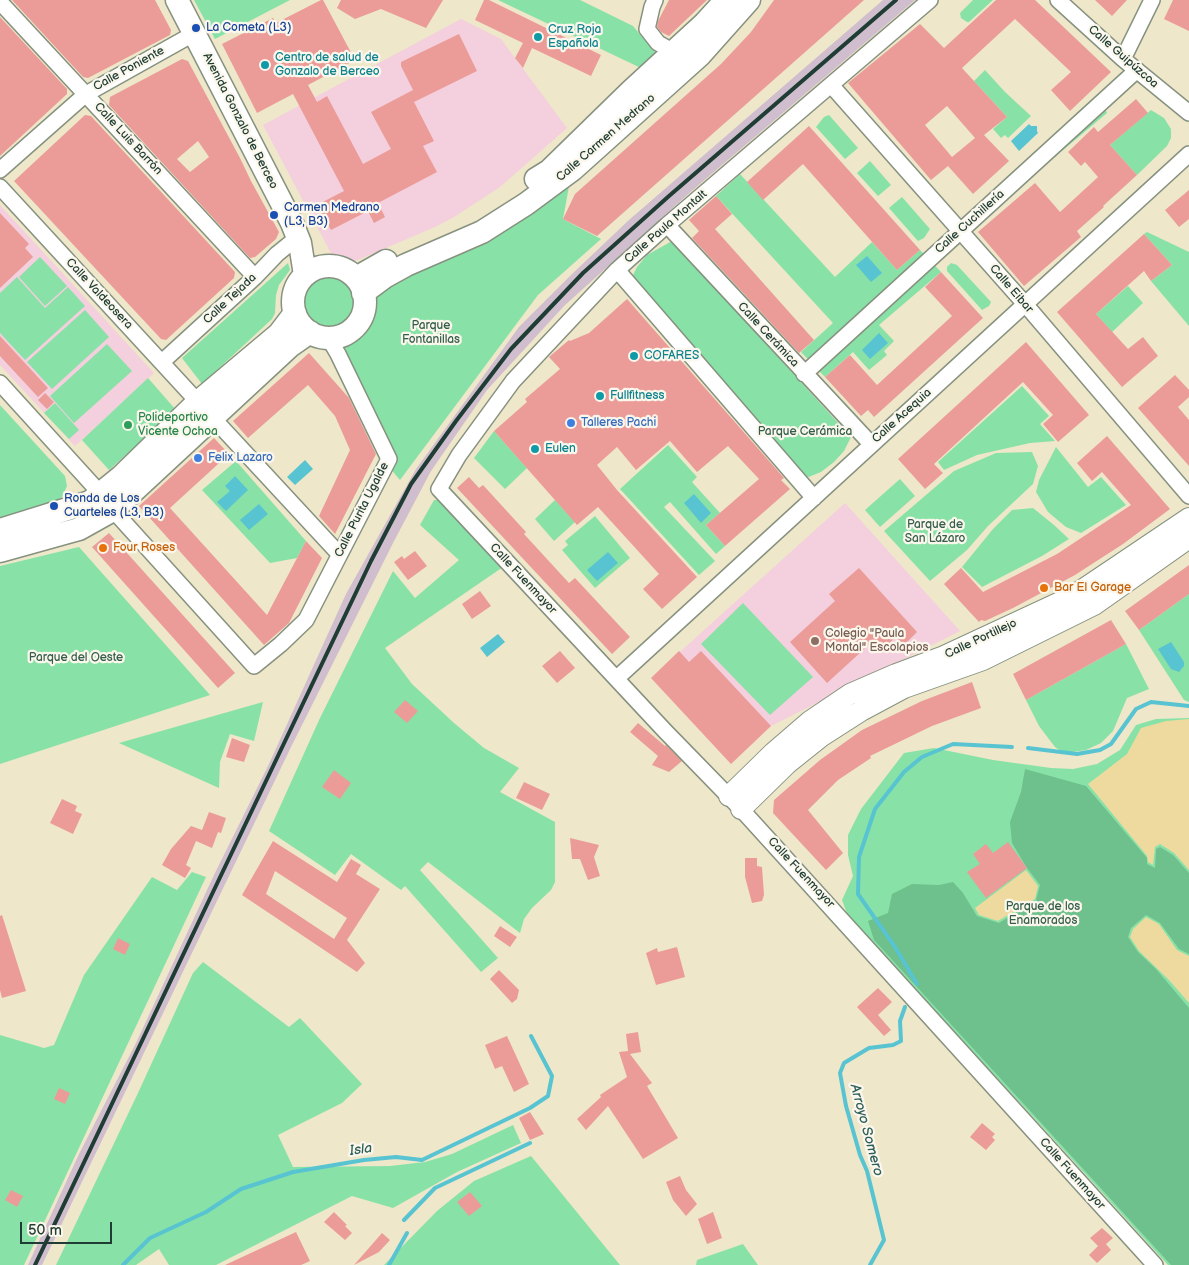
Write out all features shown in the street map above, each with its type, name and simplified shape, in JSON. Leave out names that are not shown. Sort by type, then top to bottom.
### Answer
[{"type":"main road","name":"Avenida Gonzalo de Berceo","points":[[176,0],[299,240],[311,255],[329,266]]},
{"type":"main road","name":"Calle Carmen Medrano","points":[[360,285],[381,264],[478,221],[549,171],[631,91],[705,23],[726,0]]},
{"type":"main road","name":"Calle Carmen Medrano","points":[[360,285],[386,276],[406,265],[482,232],[526,204],[572,170],[700,55],[749,0]]},
{"type":"main road","name":"Avenida Gonzalo de Berceo","points":[[299,240],[305,275]]},
{"type":"main road","points":[[0,551],[79,529],[107,502],[122,476],[290,346],[319,335],[339,336],[349,332],[357,324],[365,304],[360,285],[347,271],[336,266],[314,268],[298,283],[294,292],[293,303],[295,313],[301,324],[319,335]]},
{"type":"main road","points":[[206,410],[279,334],[295,313]]},
{"type":"main road","points":[[0,530],[90,502],[107,502]]},
{"type":"main road","name":"Calle Portillejo","points":[[735,803],[774,752],[810,721],[850,694],[944,656],[1073,596],[1189,518]]},
{"type":"main road","name":"Calle Portillejo","points":[[735,803],[822,736],[861,711],[904,688],[983,660],[1094,605],[1189,538]]},
{"type":"street","points":[[655,0],[647,29],[658,43],[674,52]]},
{"type":"street","name":"Calle Paula Montalt","points":[[439,489],[459,455],[513,382],[616,270],[930,0]]},
{"type":"street","name":"Calle Guipúzcoa","points":[[1058,0],[1189,113]]},
{"type":"street","points":[[1123,58],[1152,0]]},
{"type":"street","name":"Calle Luis Barrón","points":[[0,2],[255,277]]},
{"type":"street","name":"Calle Poniente","points":[[0,170],[86,94],[195,34]]},
{"type":"street","name":"Calle Cuchillería","points":[[804,374],[1137,70]]},
{"type":"street","name":"Calle Eibar","points":[[831,85],[1025,304],[1189,496]]},
{"type":"street","name":"Calle Acequia","points":[[617,678],[1189,154]]},
{"type":"street","name":"Calle Valdeosera","points":[[0,187],[339,554]]},
{"type":"street","name":"Calle Cerámica","points":[[667,225],[871,444]]},
{"type":"street","name":"Calle Tejada","points":[[162,362],[255,277],[277,254],[299,240]]},
{"type":"street","points":[[616,270],[814,498]]},
{"type":"street","name":"Calle Purita Ugalde","points":[[107,502],[254,666],[306,620],[389,459],[338,354],[319,335]]},
{"type":"street","points":[[0,383],[107,502]]},
{"type":"street","name":"Calle Fuenmayor","points":[[439,489],[665,731],[735,803],[1155,1265]]},
{"type":"shaded area","points":[[883,0],[915,0],[687,195],[564,306],[487,390],[431,471],[291,747],[42,1265],[28,1265],[79,1154],[136,1043],[214,875],[269,764],[346,594],[416,469],[519,327],[629,220]]},
{"type":"shaded area","points":[[461,19],[501,39],[567,128],[500,187],[454,217],[353,262],[346,263],[337,260],[333,257],[263,125]]},
{"type":"shaded area","points":[[0,205],[154,373],[75,446],[0,365]]},
{"type":"shaded area","name":"Colegio \"Paula Montal\" Escolapios","points":[[845,503],[960,631],[771,726],[731,764],[651,678]]},
{"type":"green space","points":[[194,0],[290,0],[215,39]]},
{"type":"green space","points":[[498,0],[580,0],[633,26],[659,57],[643,69]]},
{"type":"green space","points":[[973,0],[993,0],[967,22],[961,18],[960,13]]},
{"type":"green space","points":[[985,70],[1031,116],[1008,138],[1005,135],[1001,138],[993,129],[1007,117],[974,81]]},
{"type":"green space","points":[[1092,99],[1102,102],[1107,113],[1050,161],[1045,154],[994,200],[993,191]]},
{"type":"green space","points":[[1151,110],[1164,118],[1171,129],[1171,138],[1167,146],[1137,175],[1110,145]]},
{"type":"green space","points":[[829,115],[858,148],[845,159],[816,127],[824,117]]},
{"type":"green space","points":[[870,161],[891,185],[878,196],[857,173]]},
{"type":"green space","name":"Parque Fontanillas","points":[[572,170],[563,219],[601,239],[538,295],[400,480],[389,467],[338,347],[352,337],[371,315],[373,295]]},
{"type":"green space","points":[[740,174],[835,277],[872,242],[897,270],[920,250],[941,272],[879,325],[894,341],[884,351],[887,355],[869,370],[853,352],[825,377],[801,352],[833,323],[716,196]]},
{"type":"green space","points":[[902,197],[930,229],[924,238],[918,241],[889,208]]},
{"type":"green space","points":[[1147,232],[1189,252],[1189,326],[1151,281],[1172,265],[1144,234]]},
{"type":"green space","name":"Parque Cerámica","points":[[672,241],[851,437],[844,451],[821,472],[806,478],[631,279],[637,267],[647,255]]},
{"type":"green space","points":[[40,257],[67,286],[45,306],[19,277]]},
{"type":"green space","points":[[288,263],[290,270],[279,285],[276,295],[275,313],[272,319],[202,384],[182,358]]},
{"type":"green space","points":[[951,263],[957,265],[991,302],[989,306],[982,310],[947,271],[947,267]]},
{"type":"green space","points":[[329,274],[344,279],[352,287],[357,302],[352,317],[344,325],[329,330],[314,325],[306,317],[301,302],[306,287],[314,279]]},
{"type":"green space","points":[[17,277],[45,308],[68,287],[85,306],[25,360],[0,333],[0,293]]},
{"type":"green space","points":[[1128,286],[1143,303],[1112,332],[1096,314]]},
{"type":"green space","points":[[85,310],[109,337],[52,389],[27,362]]},
{"type":"green space","points":[[107,344],[132,371],[74,423],[50,396]]},
{"type":"green space","name":"Polideportivo Vicente Ochoa","points":[[148,378],[176,410],[109,470],[82,440]]},
{"type":"green space","points":[[1022,386],[1049,416],[1040,424],[1055,441],[1030,443],[977,455],[944,470],[938,462]]},
{"type":"green space","points":[[55,403],[79,430],[69,439],[44,413]]},
{"type":"green space","points":[[0,405],[65,476],[67,486],[62,497],[52,504],[0,518]]},
{"type":"green space","points":[[494,431],[527,468],[505,489],[474,458]]},
{"type":"green space","points":[[668,445],[697,477],[692,482],[720,513],[706,525],[725,546],[716,554],[670,502],[664,507],[715,561],[699,575],[620,489]]},
{"type":"green space","points":[[1056,447],[1088,487],[1101,477],[1126,505],[1081,533],[1066,527],[1048,512],[1036,492],[1039,480]]},
{"type":"green space","name":"Parque de San Lázaro","points":[[1032,452],[1038,466],[1033,484],[988,526],[967,550],[930,581],[884,531],[954,471],[996,453]]},
{"type":"green space","points":[[236,461],[306,541],[297,558],[270,563],[202,490]]},
{"type":"green space","points":[[900,479],[915,496],[880,527],[865,510]]},
{"type":"green space","points":[[434,500],[440,500],[503,567],[385,648],[412,684],[454,723],[484,748],[519,768],[500,792],[555,822],[555,882],[551,890],[532,908],[524,919],[520,933],[428,862],[420,870],[498,958],[481,972],[405,886],[401,890],[351,854],[335,875],[269,831],[320,718],[393,571],[415,598],[459,560],[420,525]]},
{"type":"green space","points":[[555,500],[575,522],[554,541],[535,519]]},
{"type":"green space","name":"Parque de San Lázaro","points":[[1033,508],[1069,539],[1042,556],[982,587],[962,567],[993,529],[1012,510]]},
{"type":"green space","points":[[595,516],[630,558],[595,588],[562,550],[568,545],[565,541]]},
{"type":"green space","name":"Parque del Oeste","points":[[79,547],[210,695],[0,764],[0,566]]},
{"type":"green space","points":[[1189,594],[1189,702],[1184,700],[1139,630]]},
{"type":"green space","points":[[743,603],[813,677],[770,715],[701,644]]},
{"type":"green space","points":[[1126,644],[1149,689],[1127,698],[1113,731],[1101,743],[1086,750],[1062,752],[1055,747],[1039,726],[1026,700]]},
{"type":"green space","points":[[263,702],[254,741],[230,734],[220,762],[219,788],[119,743]]},
{"type":"green space","name":"Parque de los Enamorados","points":[[1189,718],[1189,1265],[1168,1265],[849,919],[842,900],[853,876],[848,855],[848,835],[861,809],[904,753],[934,748],[993,760],[1073,769],[1097,764],[1120,750],[1136,725],[1156,719]]},
{"type":"green space","name":"Parque de los Enamorados","points":[[1025,769],[1086,786],[1147,858],[1147,864],[1155,868],[1156,849],[1160,847],[1173,855],[1189,873],[1189,954],[1179,949],[1160,923],[1146,915],[1131,928],[1128,937],[1138,952],[1156,969],[1189,1008],[1189,1265],[1171,1265],[874,940],[868,921],[888,913],[892,894],[912,884],[939,885],[953,882],[963,893],[977,916],[999,923],[1036,900],[1040,885],[1012,843],[1010,822],[1021,792]]},
{"type":"green space","points":[[192,872],[206,877],[24,1265],[0,1265],[0,1035],[44,1048],[54,1045],[84,975],[152,877],[177,890]]},
{"type":"green space","points":[[203,962],[289,1027],[300,1018],[362,1084],[342,1103],[278,1135],[293,1167],[390,1166],[425,1162],[452,1154],[513,1125],[521,1143],[457,1172],[393,1208],[352,1196],[216,1265],[169,1265],[159,1249],[136,1265],[56,1265],[193,973]]},
{"type":"green space","points":[[531,1156],[620,1265],[384,1265],[437,1211],[474,1181]]},
{"type":"green space","points":[[743,1244],[758,1265],[696,1265],[697,1260]]},
{"type":"sand","points":[[1189,719],[1189,870],[1174,853],[1160,844],[1155,847],[1153,865],[1148,862],[1147,856],[1088,784],[1127,754],[1141,728],[1166,721]]},
{"type":"sand","points":[[1026,870],[1038,886],[1035,899],[998,921],[979,915],[975,908]]},
{"type":"sand","points":[[1146,917],[1159,924],[1177,950],[1189,956],[1189,1003],[1169,980],[1139,951],[1130,937],[1133,929]]},
{"type":"water","points":[[1029,124],[1037,126],[1038,133],[1019,151],[1011,141]]},
{"type":"water","points":[[867,256],[882,273],[871,282],[856,265]]},
{"type":"water","points":[[879,333],[888,343],[870,359],[862,350]]},
{"type":"water","points":[[305,460],[313,469],[295,485],[287,477]]},
{"type":"water","points":[[235,476],[248,490],[226,511],[217,502],[230,491],[225,486]]},
{"type":"water","points":[[694,494],[711,513],[701,523],[684,503]]},
{"type":"water","points":[[259,504],[268,514],[249,530],[240,520]]},
{"type":"water","points":[[608,552],[618,563],[597,581],[587,570]]},
{"type":"water","points":[[498,634],[505,642],[487,657],[480,648]]},
{"type":"water","points":[[1171,642],[1184,662],[1184,666],[1179,672],[1171,669],[1158,649]]},
{"type":"building","points":[[12,0],[155,0],[171,30],[170,35],[88,78],[83,77]]},
{"type":"building","points":[[323,0],[355,60],[308,85],[317,102],[327,96],[363,164],[391,149],[371,112],[413,90],[401,66],[401,62],[459,34],[477,71],[414,102],[434,141],[423,146],[437,172],[378,203],[385,217],[374,223],[368,211],[331,230],[317,205],[344,191],[293,94],[257,113],[222,44],[273,18],[276,23]]},
{"type":"building","points":[[341,0],[443,0],[426,28],[381,9],[355,19],[337,8]]},
{"type":"building","name":"Cruz Roja Española","points":[[484,0],[489,0],[601,55],[591,76],[532,48],[523,68],[515,58],[523,43],[475,20]]},
{"type":"building","points":[[669,0],[707,0],[669,36],[661,32],[657,27],[658,21]]},
{"type":"building","points":[[774,0],[864,0],[597,236],[563,219],[575,194],[721,64],[751,32]]},
{"type":"building","points":[[996,0],[1035,0],[1111,72],[1070,111],[1051,90],[1071,72],[1015,19],[962,68],[1007,117],[984,135],[1009,161],[973,194],[948,166],[931,180],[848,83],[920,24],[944,48]],"holes":[[[947,106],[975,138],[952,157],[925,125]]]},
{"type":"building","points":[[1095,0],[1127,0],[1112,16]]},
{"type":"building","points":[[1173,0],[1189,0],[1189,31],[1164,19]]},
{"type":"building","points":[[0,17],[67,89],[67,94],[0,156]]},
{"type":"building","points":[[182,59],[188,61],[279,232],[276,239],[255,257],[250,258],[109,105],[110,97]],"holes":[[[198,141],[209,157],[190,172],[177,159]]]},
{"type":"building","points":[[1136,99],[1148,113],[1110,145],[1137,175],[1077,231],[1081,237],[1024,286],[978,232],[1035,183],[1060,212],[1098,177],[1085,162],[1081,166],[1068,152],[1094,127],[1098,132]]},
{"type":"building","points":[[85,115],[91,116],[235,272],[234,278],[166,340],[161,339],[14,181]]},
{"type":"building","points":[[809,126],[920,250],[897,270],[803,164],[763,200],[747,182]]},
{"type":"building","points":[[1189,190],[1189,219],[1179,227],[1165,210]]},
{"type":"building","points":[[716,196],[732,214],[715,229],[814,340],[799,353],[692,238],[699,231],[689,220]]},
{"type":"building","points":[[0,213],[29,244],[25,248],[33,257],[0,288]]},
{"type":"building","points":[[1144,234],[1172,265],[1151,281],[1144,271],[1096,314],[1128,349],[1143,337],[1158,356],[1122,387],[1057,312]]},
{"type":"building","points":[[941,272],[983,318],[874,417],[868,410],[861,416],[825,377],[850,355],[877,385],[952,316],[925,287]]},
{"type":"building","points":[[627,299],[784,478],[781,480],[790,489],[725,546],[706,525],[759,479],[728,446],[697,472],[670,441],[636,470],[617,447],[597,465],[617,490],[697,577],[662,609],[643,589],[659,574],[598,507],[577,525],[494,431],[527,402],[525,399],[560,369],[549,357],[569,340],[589,333]]},
{"type":"building","points":[[0,336],[48,388],[38,397],[0,356]]},
{"type":"building","points":[[1026,342],[1089,415],[1058,442],[1043,424],[1053,415],[1023,382],[934,464],[943,473],[925,489],[898,459]]},
{"type":"building","points":[[309,353],[349,398],[376,454],[335,534],[319,516],[350,450],[335,416],[308,385],[248,438],[233,421]]},
{"type":"building","points":[[1175,375],[1189,390],[1189,397],[1178,407],[1189,420],[1189,466],[1138,408]]},
{"type":"building","points":[[45,393],[54,402],[47,409],[38,400]]},
{"type":"building","points":[[1107,436],[1170,509],[1123,544],[1075,575],[1013,608],[979,622],[944,584],[961,568],[983,592],[1057,554],[1131,505],[1102,472],[1092,481],[1077,463]]},
{"type":"building","points":[[214,438],[229,454],[170,508],[267,615],[306,541],[322,558],[289,623],[264,645],[139,506]]},
{"type":"building","points":[[469,477],[479,488],[483,485],[526,532],[524,534],[569,583],[575,578],[630,637],[612,654],[457,488]]},
{"type":"building","points":[[109,533],[235,673],[218,688],[92,547]]},
{"type":"building","points":[[415,551],[427,566],[408,580],[394,562],[402,556],[404,559]]},
{"type":"building","points":[[1189,565],[1189,594],[1139,630],[1125,611]]},
{"type":"building","points":[[859,568],[917,632],[904,645],[896,637],[881,650],[873,641],[827,683],[790,642],[835,601],[829,594]]},
{"type":"building","points":[[480,591],[491,606],[472,619],[462,604]]},
{"type":"building","points":[[1111,620],[1126,644],[1026,700],[1013,674]]},
{"type":"building","points":[[560,651],[575,668],[557,683],[542,666]]},
{"type":"building","points":[[679,651],[689,662],[701,651],[771,726],[731,764],[651,678]]},
{"type":"building","points":[[972,682],[981,708],[932,726],[870,756],[871,758],[838,780],[808,810],[843,853],[826,870],[773,813],[774,800],[820,760],[862,730],[922,701]]},
{"type":"building","points":[[405,700],[418,711],[407,723],[394,712]]},
{"type":"building","points":[[638,723],[666,745],[682,761],[669,772],[652,765],[658,756],[630,732]]},
{"type":"building","points":[[232,738],[250,745],[244,762],[226,757]]},
{"type":"building","points":[[334,770],[351,783],[340,799],[322,787]]},
{"type":"building","points":[[524,782],[550,794],[542,810],[516,798]]},
{"type":"building","points":[[62,799],[77,806],[75,811],[82,814],[73,834],[50,823]]},
{"type":"building","points":[[209,812],[226,818],[221,833],[218,832],[212,848],[196,841],[186,865],[191,868],[185,878],[162,865],[171,849],[191,826],[202,830]]},
{"type":"building","points":[[570,838],[599,845],[594,857],[600,876],[588,880],[580,859],[572,859]]},
{"type":"building","points":[[273,841],[337,882],[351,859],[361,865],[356,874],[380,889],[347,940],[365,963],[357,972],[242,895]],"holes":[[[275,871],[347,918],[334,939],[266,894]]]},
{"type":"building","points":[[1008,842],[1027,868],[986,898],[967,872],[980,864],[973,854],[986,844],[993,853]]},
{"type":"building","points":[[745,858],[757,858],[757,866],[762,867],[764,895],[762,901],[752,903],[745,877]]},
{"type":"building","points":[[2,915],[26,991],[2,998],[0,990],[0,916]]},
{"type":"building","points":[[500,926],[517,937],[510,947],[494,936]]},
{"type":"building","points":[[118,938],[130,944],[125,955],[113,949]]},
{"type":"building","points":[[677,947],[685,977],[656,985],[646,953],[657,948],[658,952]]},
{"type":"building","points":[[499,970],[519,990],[517,999],[512,1003],[490,979]]},
{"type":"building","points":[[878,988],[892,1002],[878,1015],[891,1030],[884,1036],[857,1007]]},
{"type":"building","points":[[638,1032],[641,1052],[630,1054],[652,1083],[647,1086],[678,1138],[643,1159],[608,1106],[586,1130],[577,1119],[601,1097],[600,1095],[627,1077],[619,1052],[628,1051],[626,1034]]},
{"type":"building","points":[[507,1036],[529,1084],[514,1092],[502,1066],[495,1069],[485,1045]]},
{"type":"building","points":[[59,1088],[70,1093],[65,1104],[54,1099]]},
{"type":"building","points":[[530,1112],[544,1134],[530,1140],[519,1118]]},
{"type":"building","points":[[982,1123],[995,1134],[992,1137],[995,1140],[986,1150],[970,1137]]},
{"type":"building","points":[[680,1176],[686,1190],[697,1204],[686,1216],[673,1200],[666,1182]]},
{"type":"building","points":[[11,1190],[23,1196],[17,1207],[5,1200]]},
{"type":"building","points":[[470,1192],[482,1206],[469,1216],[457,1202]]},
{"type":"building","points":[[334,1212],[352,1233],[345,1240],[324,1222]]},
{"type":"building","points":[[713,1212],[722,1238],[707,1244],[698,1219]]},
{"type":"building","points":[[1102,1228],[1113,1238],[1106,1244],[1111,1250],[1097,1263],[1089,1255],[1098,1246],[1090,1238]]},
{"type":"building","points":[[296,1232],[310,1261],[301,1265],[225,1265]]},
{"type":"building","points":[[382,1233],[390,1240],[379,1252],[354,1265]]},
{"type":"waterway","name":"Arroyo Somero","points":[[1028,748],[1077,754],[1100,750],[1111,744],[1136,709],[1151,702],[1189,706]]},
{"type":"waterway","name":"Arroyo Somero","points":[[917,984],[895,947],[858,894],[859,857],[875,809],[904,772],[922,757],[953,744],[1012,747]]},
{"type":"waterway","name":"Arroyo Somero","points":[[870,1265],[884,1240],[867,1171],[860,1155],[846,1106],[840,1073],[844,1063],[869,1048],[893,1045],[901,1041],[900,1021],[905,1007]]},
{"type":"waterway","name":"Isla","points":[[123,1265],[150,1238],[206,1212],[241,1189],[293,1172],[364,1160],[396,1157],[422,1160],[530,1108],[548,1096],[552,1076],[531,1036]]},
{"type":"waterway","name":"Arroyo Somero","points":[[404,1220],[435,1188],[530,1143]]},
{"type":"waterway","name":"Arroyo Somero","points":[[389,1265],[407,1233]]},
{"type":"railway","points":[[35,1265],[371,561],[411,484],[511,349],[583,273],[669,196],[896,0]]},
{"type":"place","name":"La Cometa (L3)","points":[[196,28]]},
{"type":"place","name":"Cruz Roja Española","points":[[538,37]]},
{"type":"place","name":"Centro de salud de Gonzalo de Berceo","points":[[265,65]]},
{"type":"place","name":"Carmen Medrano (L3, B3)","points":[[274,215]]},
{"type":"place","name":"COFARES","points":[[634,356]]},
{"type":"place","name":"Fullfitness","points":[[600,396]]},
{"type":"place","name":"Talleres Pachi","points":[[571,423]]},
{"type":"place","name":"Polideportivo Vicente Ochoa","points":[[128,425]]},
{"type":"place","name":"Eulen","points":[[535,449]]},
{"type":"place","name":"Felix Lazaro","points":[[198,458]]},
{"type":"place","name":"Ronda de Los Cuarteles (L3, B3)","points":[[54,506]]},
{"type":"place","name":"Four Roses","points":[[103,548]]},
{"type":"place","name":"Bar El Garage","points":[[1044,588]]},
{"type":"place","name":"Colegio \"Paula Montal\" Escolapios","points":[[815,641]]}]
